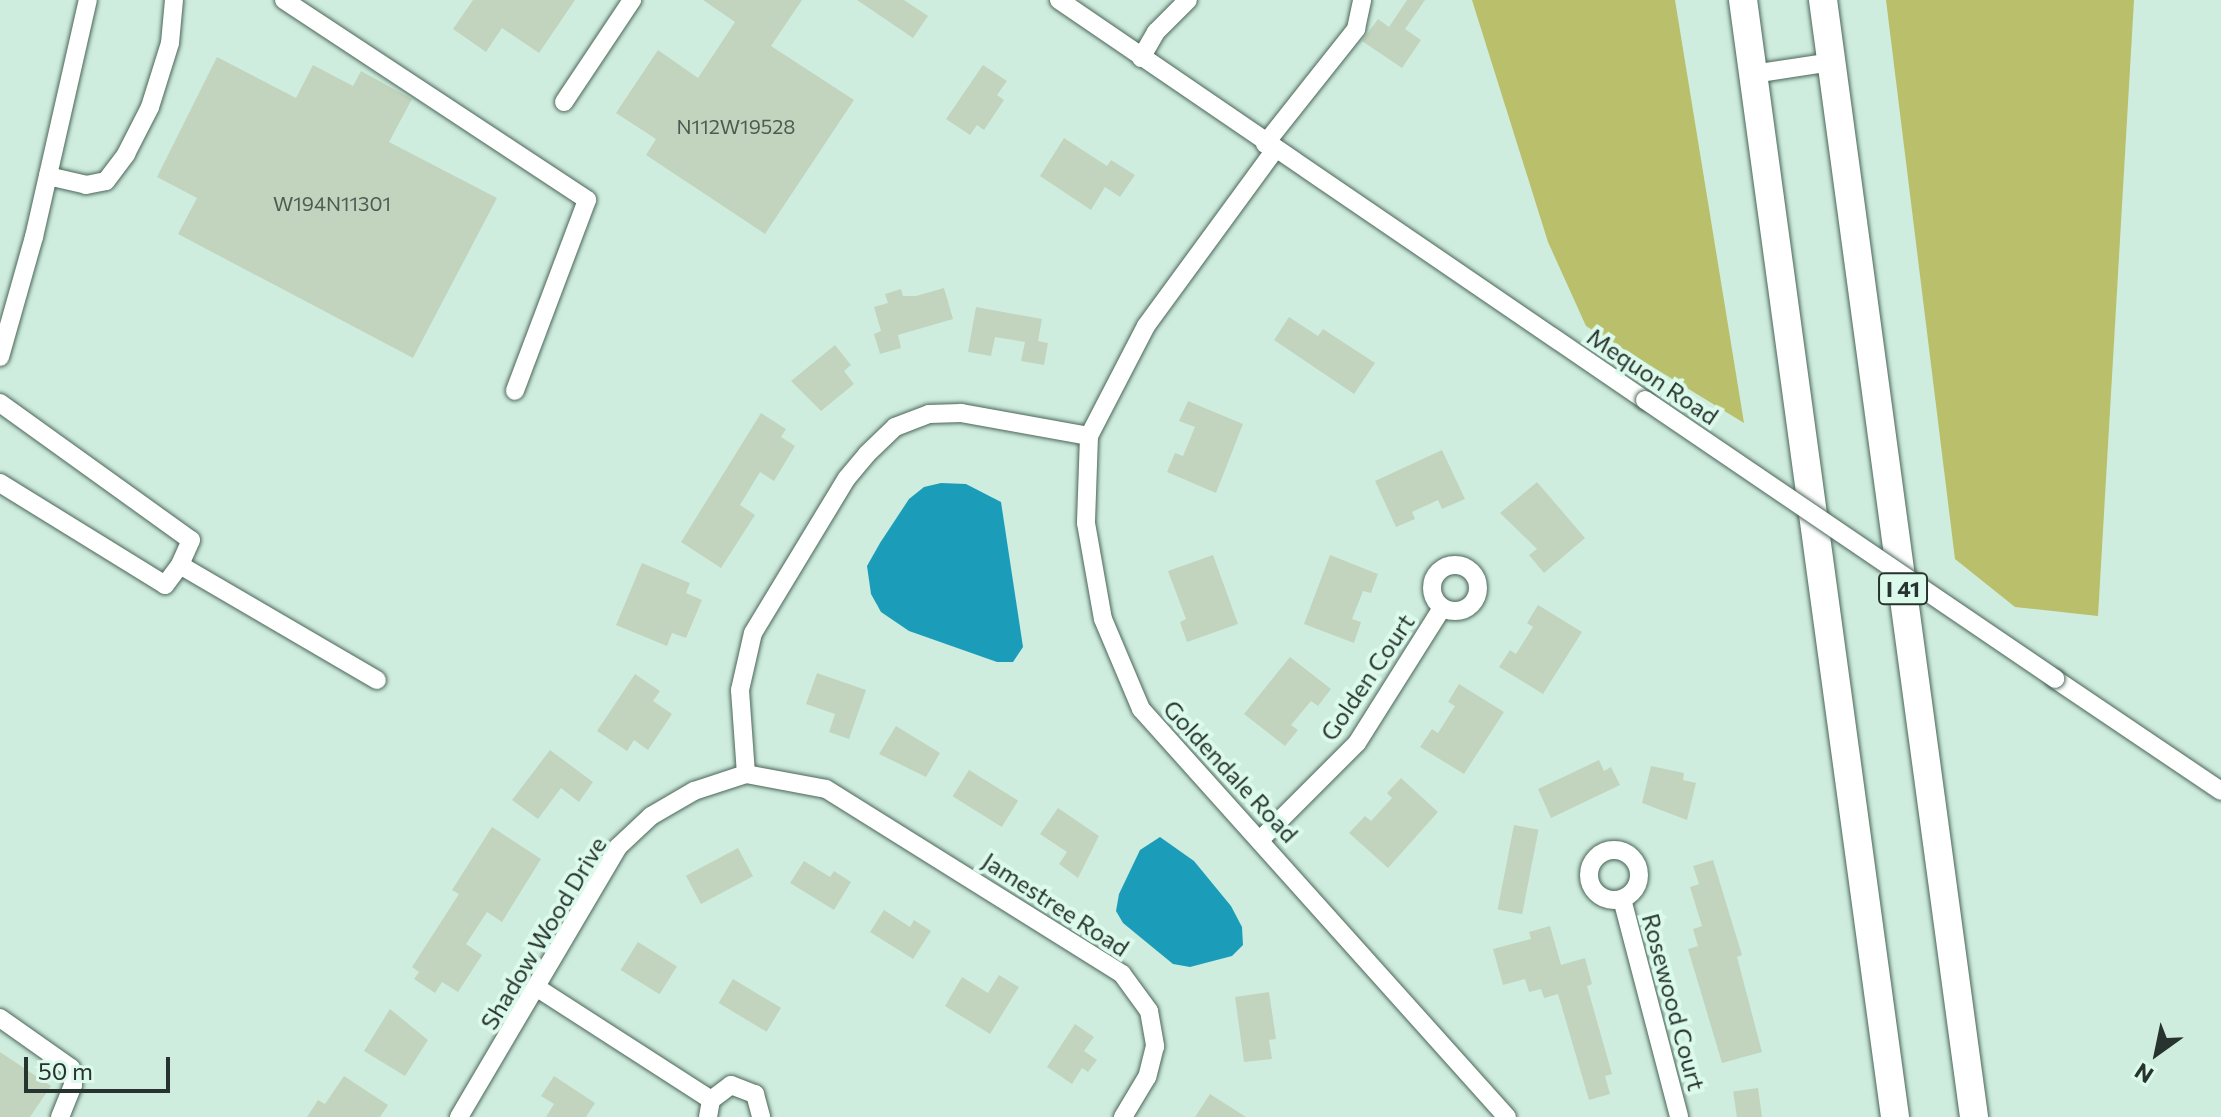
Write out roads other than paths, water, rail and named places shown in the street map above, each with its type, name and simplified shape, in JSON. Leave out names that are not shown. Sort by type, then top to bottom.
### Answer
[{"type":"highway","points":[[1743,0],[1895,1117]]},
{"type":"highway","name":"I 41","points":[[1823,0],[1974,1117]]},
{"type":"street","points":[[0,357],[48,176],[88,0]]},
{"type":"street","points":[[48,176],[86,185],[106,181],[126,154],[150,107],[170,43],[174,0]]},
{"type":"street","points":[[284,0],[587,200],[515,391]]},
{"type":"street","points":[[564,102],[632,0]]},
{"type":"street","name":"Mequon Road","points":[[1059,0],[1269,148],[2221,791]]},
{"type":"street","points":[[1141,58],[1156,32],[1188,0]]},
{"type":"street","name":"Goldendale Road","points":[[1362,0],[1356,29],[1146,326],[1089,436],[1086,523],[1103,619],[1141,709],[1262,838],[1507,1117]]},
{"type":"street","points":[[1753,74],[1831,62]]},
{"type":"street","points":[[0,403],[191,540],[180,565],[165,585],[0,483]]},
{"type":"street","points":[[746,774],[740,690],[753,633],[839,490],[867,454],[895,427],[929,414],[961,413],[1089,436]]},
{"type":"street","points":[[180,565],[377,680]]},
{"type":"street","name":"Golden Court","points":[[1262,838],[1357,743],[1442,608]]},
{"type":"street","name":"Jamestree Road","points":[[746,774],[826,789],[1122,974],[1149,1011],[1155,1046],[1147,1077],[1123,1117]]},
{"type":"street","name":"Shadow Wood Drive","points":[[459,1117],[539,989],[618,847],[651,816],[683,797],[746,774]]},
{"type":"street","name":"Rosewood Court","points":[[1622,899],[1679,1117]]},
{"type":"street","points":[[539,989],[710,1108],[723,1087],[740,1085],[755,1094],[761,1117]]},
{"type":"street","points":[[0,1018],[71,1068],[73,1085],[60,1117]]},
{"type":"water","points":[[941,483],[966,484],[1001,502],[1023,647],[1013,662],[997,662],[909,631],[881,612],[871,594],[867,566],[880,543],[909,499],[924,487]]},
{"type":"water","points":[[1160,837],[1194,861],[1231,906],[1242,927],[1243,945],[1232,956],[1190,967],[1173,964],[1123,923],[1116,911],[1119,894],[1140,850]]}]
